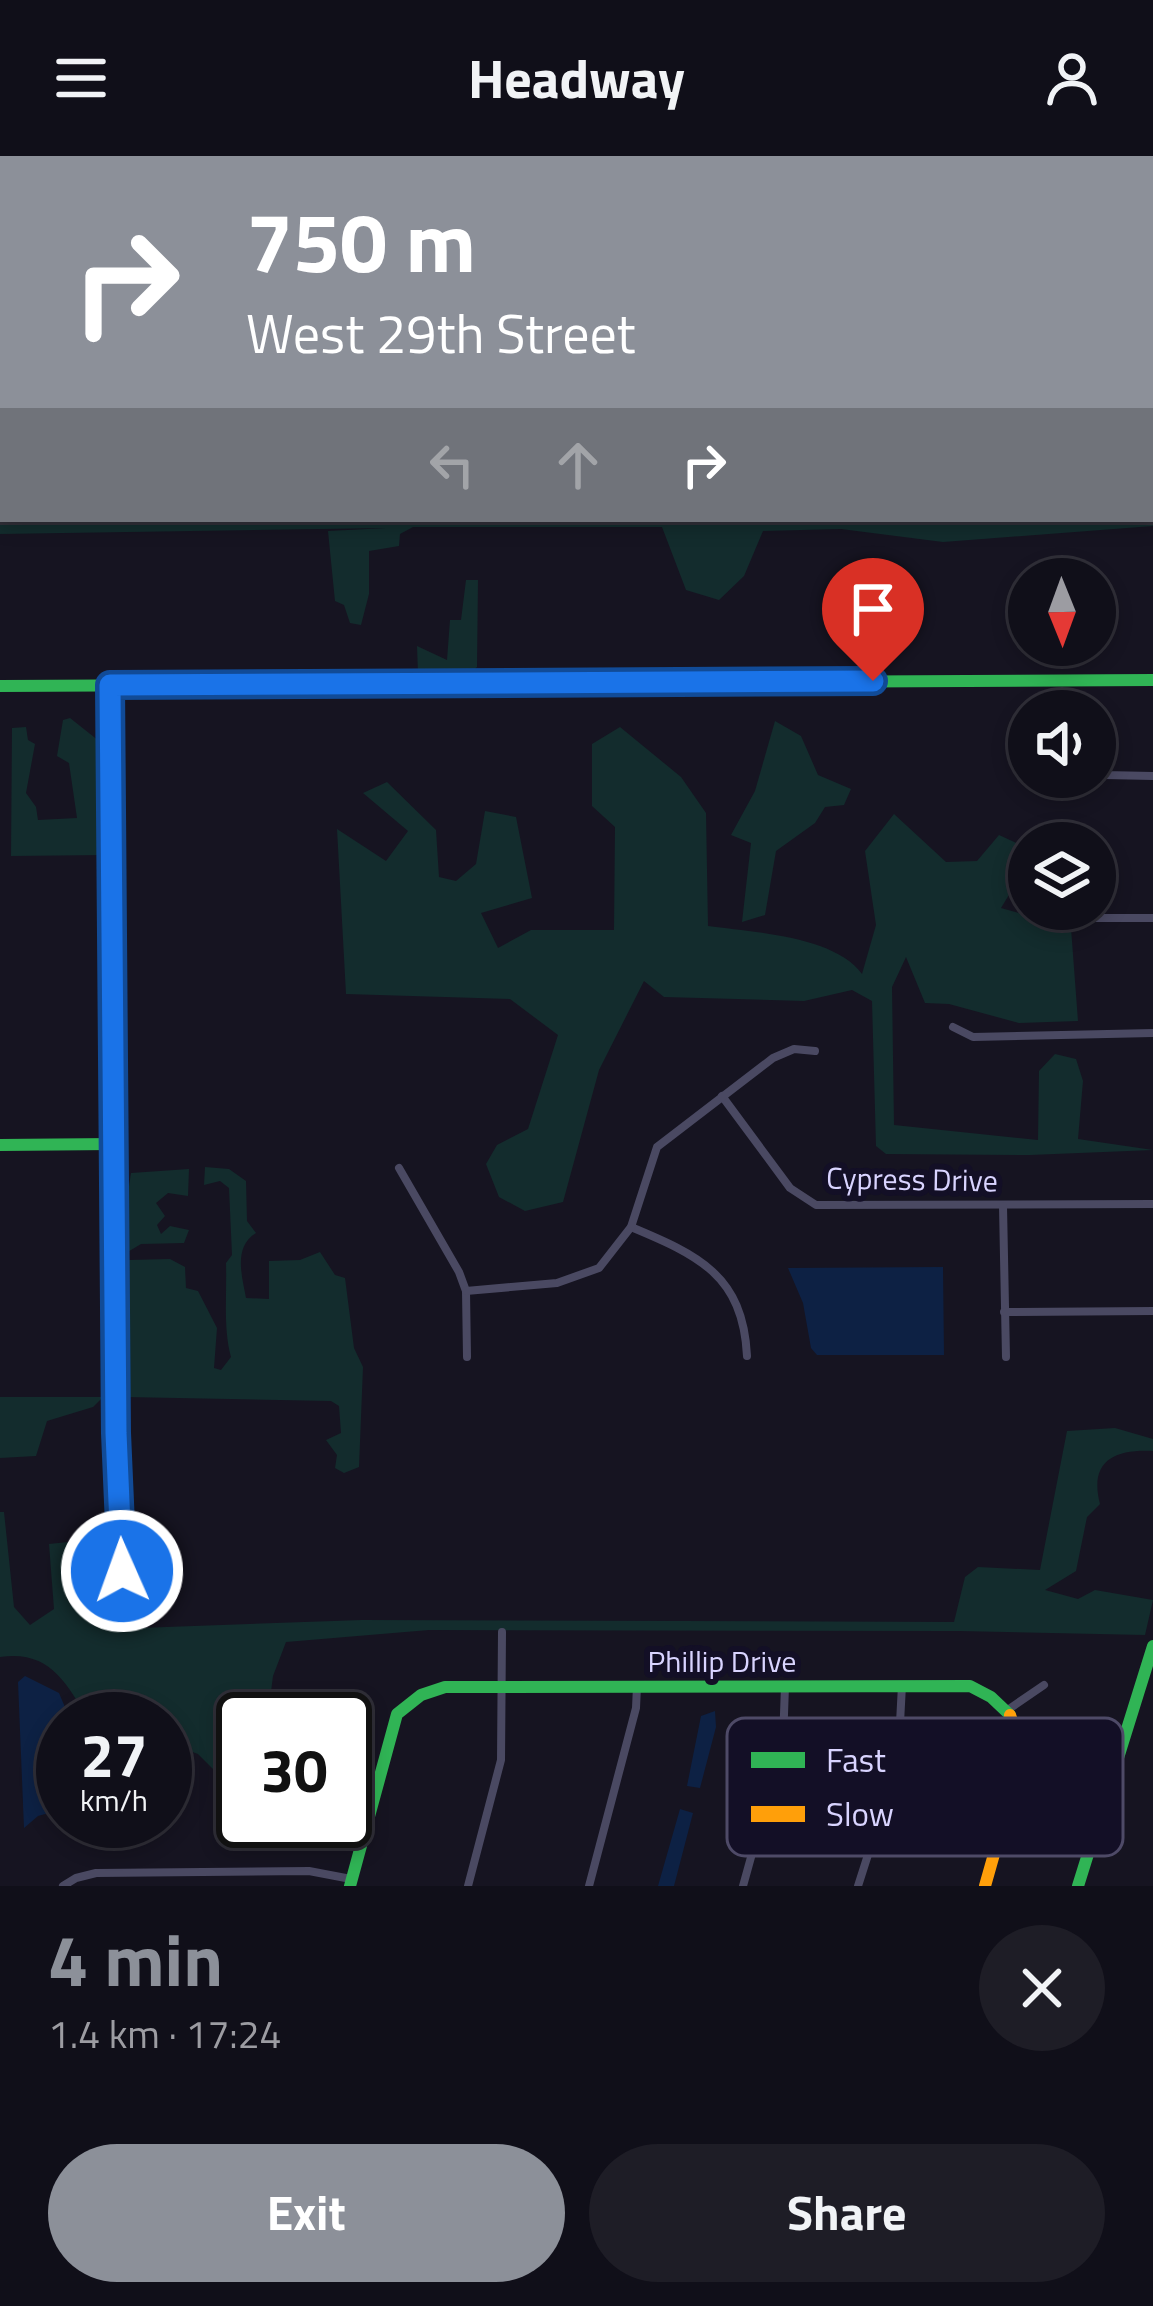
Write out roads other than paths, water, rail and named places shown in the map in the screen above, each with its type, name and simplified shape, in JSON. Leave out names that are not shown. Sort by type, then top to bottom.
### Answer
[{"type":"street","points":[[0,686],[1153,680]]},
{"type":"street","points":[[110,685],[116,1433],[122,1571]]},
{"type":"street","points":[[1116,776],[1153,776]]},
{"type":"street","points":[[1116,918],[1153,918]]},
{"type":"street","points":[[953,1027],[973,1037],[1153,1034]]},
{"type":"street","points":[[466,1291],[580,1277],[609,1259],[631,1227],[657,1147],[773,1058],[794,1049],[815,1052]]},
{"type":"street","name":"Cypress Drive","points":[[722,1096],[790,1188],[816,1204],[1153,1204]]},
{"type":"street","points":[[0,1145],[113,1144]]},
{"type":"street","points":[[399,1168],[466,1291],[467,1357]]},
{"type":"street","points":[[1003,1206],[1006,1357]]},
{"type":"street","points":[[631,1227],[707,1262],[739,1308],[747,1356]]},
{"type":"street","points":[[1004,1312],[1153,1311]]},
{"type":"street","points":[[468,1886],[501,1760],[502,1632]]},
{"type":"street","points":[[1123,1742],[1153,1646]]},
{"type":"street","name":"Phillip Drive","points":[[351,1882],[397,1714],[429,1688],[502,1684],[970,1686],[1009,1709]]},
{"type":"street","points":[[900,1718],[902,1685]]},
{"type":"street","points":[[1013,1718],[1009,1709],[1043,1685]]},
{"type":"street","points":[[589,1886],[636,1708],[637,1686]]},
{"type":"street","points":[[783,1718],[785,1686]]},
{"type":"street","points":[[743,1886],[751,1856]]},
{"type":"street","points":[[858,1886],[868,1856]]},
{"type":"street","points":[[985,1886],[994,1856]]},
{"type":"street","points":[[1078,1886],[1087,1856]]},
{"type":"street","points":[[63,1886],[96,1873],[309,1871],[351,1882]]},
{"type":"water","points":[[943,1267],[944,1355],[817,1355],[788,1268]]},
{"type":"water","points":[[25,1676],[57,1692],[36,1692],[36,1818],[24,1828],[18,1682]]},
{"type":"water","points":[[715,1711],[716,1727],[700,1788],[687,1786],[701,1716]]},
{"type":"water","points":[[680,1809],[693,1813],[674,1886],[658,1886]]}]
